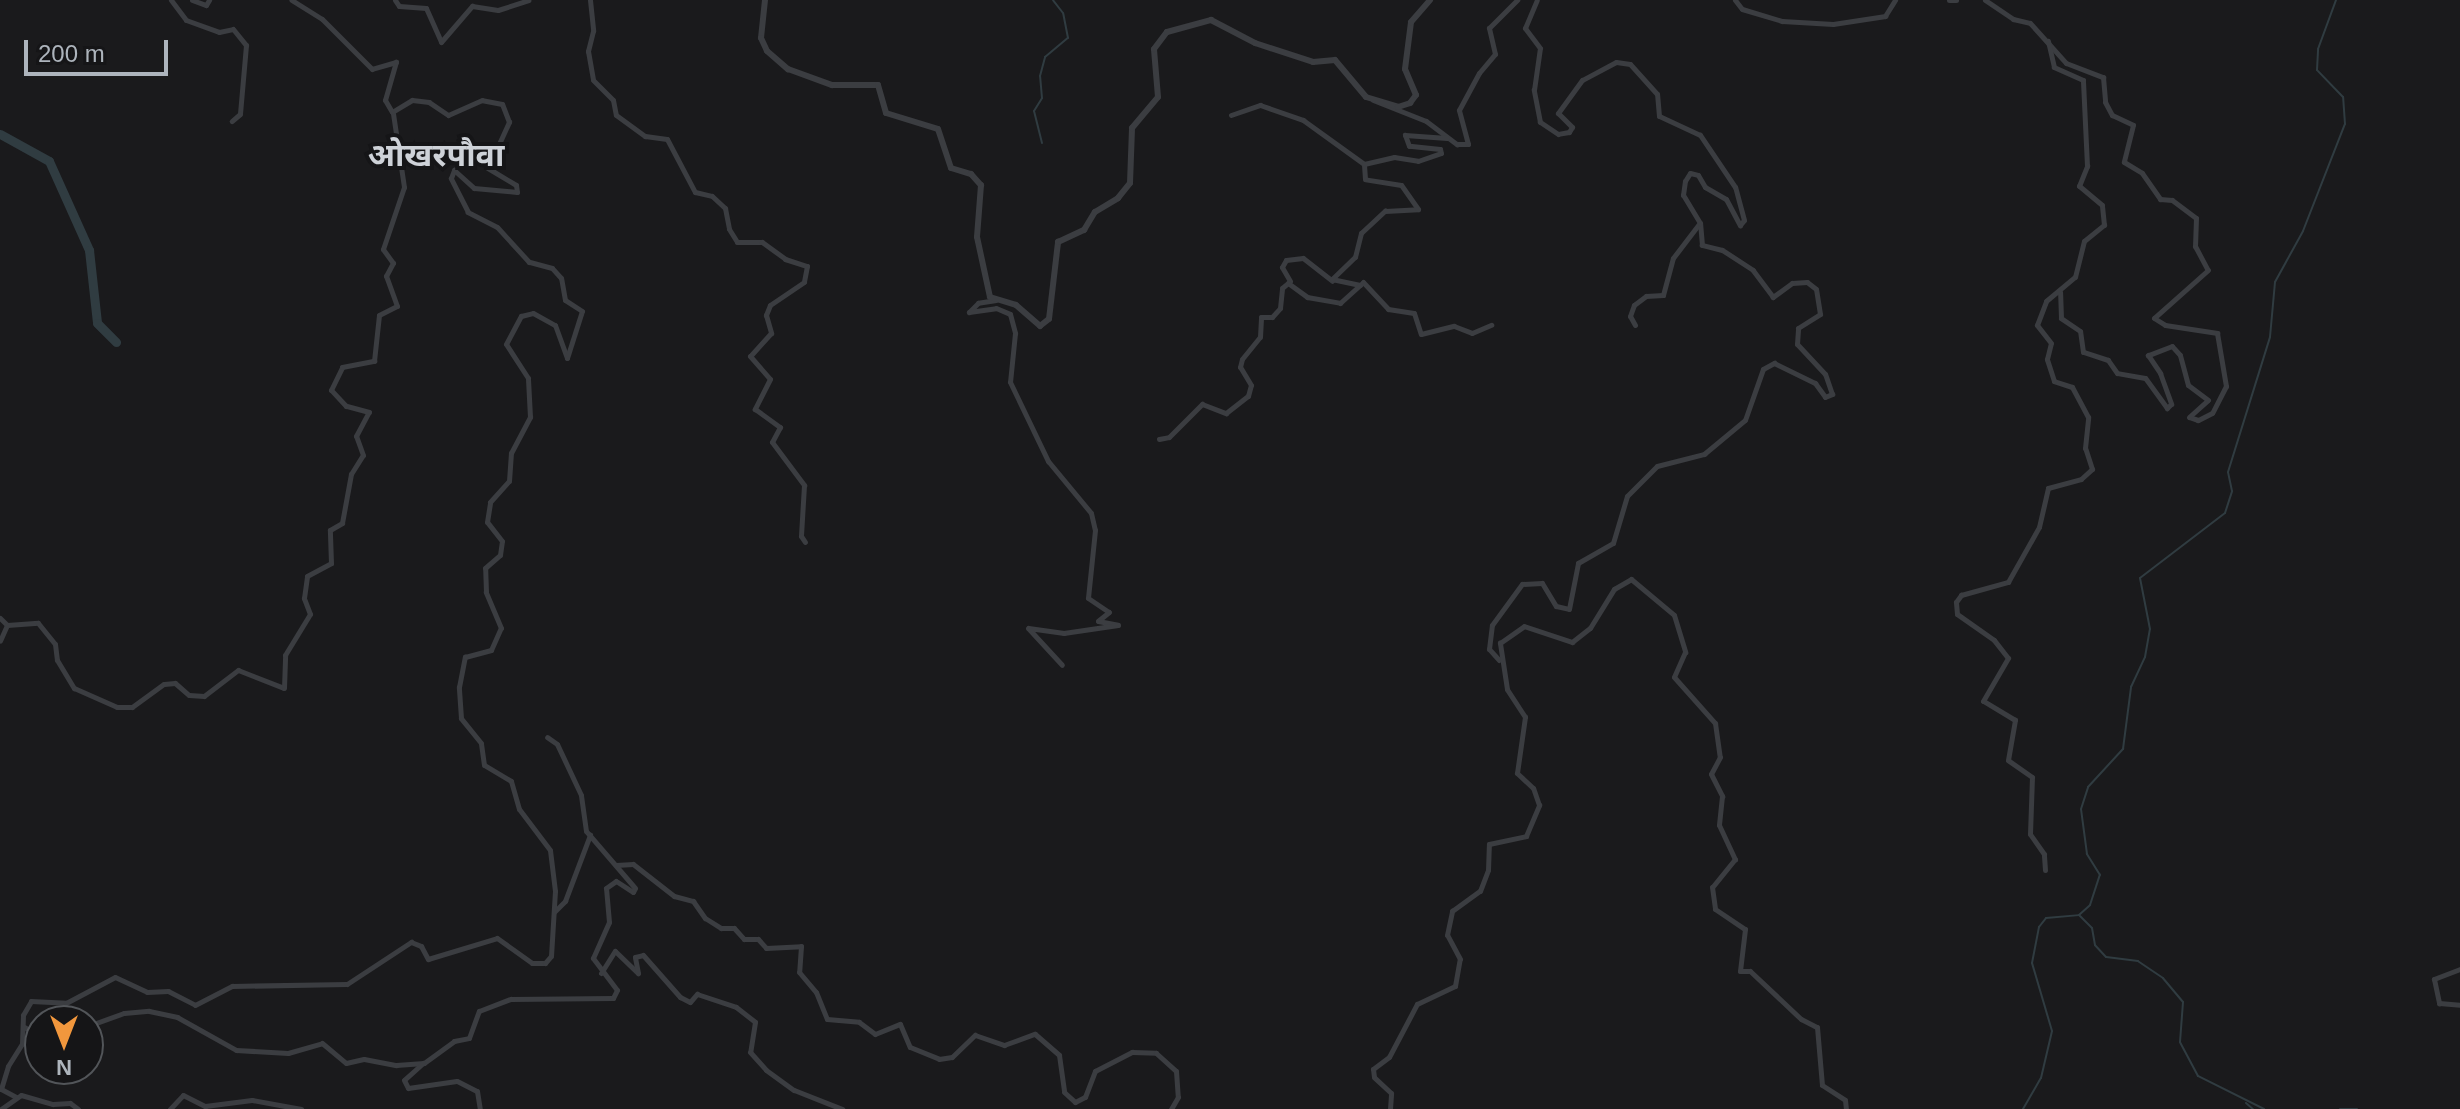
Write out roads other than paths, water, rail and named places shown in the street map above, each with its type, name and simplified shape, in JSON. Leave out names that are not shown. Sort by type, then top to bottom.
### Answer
[{"type":"street","points":[[171,0],[186,20],[219,32],[233,29],[246,45],[240,114],[232,121]]},
{"type":"street","points":[[192,0],[206,5],[209,0]]},
{"type":"street","points":[[0,618],[7,625],[38,623],[55,644],[57,660],[74,688],[117,707],[132,707],[164,684],[175,683],[189,695],[204,696],[238,670],[284,688],[285,655],[310,614],[304,598],[307,576],[331,563],[330,530],[342,523],[351,474],[363,455],[356,436],[369,412],[346,406],[331,390],[342,367],[374,361],[379,315],[397,306],[386,276],[393,263],[383,249],[404,187],[393,113],[385,100],[396,62],[372,69],[322,19],[292,0]]},
{"type":"street","points":[[395,0],[399,6],[426,8],[441,42],[472,6],[498,10],[528,0]]},
{"type":"street","points":[[590,0],[593,31],[588,51],[593,80],[612,98],[616,115],[645,136],[667,139],[695,192],[712,196],[725,208],[737,242],[762,242],[785,259],[807,266],[804,282],[770,305],[766,315],[771,333],[750,356],[770,379],[755,409],[780,427],[772,442],[804,485],[801,536],[805,542]]},
{"type":"street","points":[[765,0],[761,38],[767,51],[788,69],[832,85],[878,85],[886,113],[934,125],[951,168],[977,179],[981,193],[977,237],[987,292],[996,300]]},
{"type":"street","points":[[1062,665],[1028,628],[1064,633],[1118,625],[1098,621],[1109,612],[1088,598],[1095,530],[1091,513],[1048,461],[1010,382],[1015,333],[1010,314],[996,308],[969,312],[978,303],[996,300],[1016,305],[1033,325],[1049,319],[1058,242],[1084,230],[1095,212],[1118,198],[1130,183],[1132,128],[1158,97],[1154,49],[1167,32],[1211,20],[1255,43],[1313,62],[1335,60],[1358,91],[1398,107],[1414,100],[1416,91],[1405,69],[1411,22],[1430,0]]},
{"type":"street","points":[[1372,99],[1381,108],[1426,121],[1447,138],[1462,145],[1471,141],[1459,110],[1495,54],[1489,28],[1517,0]]},
{"type":"street","points":[[1499,660],[1489,649],[1492,625],[1522,584],[1542,583],[1556,606],[1569,609],[1578,563],[1613,543],[1627,496],[1657,466],[1704,454],[1749,416],[1763,369],[1774,363],[1799,373],[1822,395],[1831,395],[1825,374],[1797,344],[1798,328],[1820,314],[1816,289],[1799,282],[1769,295],[1753,270],[1722,250],[1702,245],[1700,223],[1683,195],[1690,173],[1726,199],[1740,225],[1744,220],[1735,187],[1700,135],[1662,119],[1657,94],[1626,61],[1582,80],[1558,113],[1572,127],[1569,132],[1558,134],[1540,122],[1534,90],[1540,48],[1525,28],[1537,0]]},
{"type":"street","points":[[1735,0],[1742,9],[1782,21],[1833,24],[1885,16],[1895,0]]},
{"type":"street","points":[[1949,0],[1956,0]]},
{"type":"street","points":[[1985,0],[2013,19],[2030,23],[2066,63],[2100,74],[2112,115],[2133,125],[2124,162],[2142,173],[2160,199],[2172,200],[2196,218],[2195,246],[2208,270],[2154,318],[2165,325],[2217,333],[2226,386],[2212,413],[2198,420],[2189,417],[2208,400],[2188,385],[2180,355],[2172,346],[2158,347],[2148,357],[2160,373],[2171,404],[2167,408],[2145,378],[2117,373],[2108,360],[2083,352],[2080,331],[2061,318],[2060,291]]},
{"type":"street","points":[[2045,870],[2044,854],[2030,834],[2032,777],[2008,760],[2015,720],[1983,701],[2008,658],[1994,640],[1957,614],[1956,602],[1961,595],[2008,582],[2039,527],[2048,488],[2081,479],[2092,469],[2085,448],[2088,417],[2072,387],[2054,381],[2047,359],[2051,343],[2037,325],[2043,305],[2075,277],[2084,241],[2104,225],[2104,209],[2079,189],[2087,166],[2083,80],[2054,67],[2048,41]]},
{"type":"street","points":[[78,1109],[70,1103],[16,1097],[1,1089],[22,1044],[23,1027],[31,1001],[66,1003],[120,976],[141,990],[168,991],[195,1005],[232,986],[347,984],[411,942],[428,959],[497,938],[526,960],[545,963],[551,956],[554,912],[548,846],[519,809],[511,781],[484,765],[481,743],[464,724],[459,699],[465,657],[491,650],[501,628],[485,587],[485,568],[500,555],[502,541],[487,522],[490,502],[509,481],[511,453],[530,417],[528,378],[506,344],[521,316],[533,313],[555,325],[567,358],[582,311],[565,300],[561,278],[552,268],[529,262],[497,227],[468,212],[449,175],[454,170],[474,188],[517,192],[516,185],[488,168],[509,122],[502,104],[482,100],[448,115],[429,102],[412,100],[393,113]]},
{"type":"street","points":[[1231,115],[1260,105],[1303,120],[1364,164],[1394,157],[1418,161],[1441,153],[1440,149],[1409,146],[1405,135],[1447,138]]},
{"type":"street","points":[[1333,281],[1355,257],[1361,233],[1385,211],[1418,209],[1401,185],[1365,179],[1364,164]]},
{"type":"street","points":[[1635,325],[1630,316],[1634,305],[1646,296],[1663,295],[1673,258],[1700,223]]},
{"type":"street","points":[[1361,285],[1340,303],[1307,297],[1281,270],[1286,260],[1297,258],[1315,262],[1333,281],[1367,284],[1388,309],[1414,313],[1418,334],[1454,326],[1472,333],[1491,325]]},
{"type":"street","points":[[1159,439],[1169,437],[1202,404],[1226,413],[1248,396],[1251,385],[1240,367],[1242,359],[1260,337],[1261,317],[1275,315],[1282,288],[1293,283]]},
{"type":"street","points":[[1390,1109],[1391,1093],[1377,1081],[1373,1069],[1389,1057],[1417,1004],[1455,986],[1460,959],[1448,940],[1452,911],[1480,891],[1488,870],[1489,844],[1523,839],[1538,810],[1536,793],[1517,773],[1525,717],[1507,689],[1499,660],[1500,643],[1517,628],[1572,642],[1590,628],[1614,589],[1631,579],[1674,615],[1685,652],[1674,677],[1702,703],[1716,726],[1720,757],[1711,774],[1722,796],[1719,825],[1735,859],[1712,881],[1715,909],[1745,929],[1740,971],[1758,977],[1801,1019],[1817,1027],[1822,1085],[1845,1100],[1846,1109]]},
{"type":"street","points":[[0,641],[7,625]]},
{"type":"street","points":[[480,1109],[477,1091],[457,1081],[405,1086],[406,1077],[454,1041],[469,1038],[479,1011],[511,999],[609,1000],[617,990],[601,973],[593,958],[609,922],[606,888],[616,881],[633,892],[635,888],[590,835],[581,795],[557,744],[547,737]]},
{"type":"street","points":[[554,912],[565,901],[590,835]]},
{"type":"street","points":[[616,865],[637,867],[674,896],[693,901],[705,918],[721,928],[734,928],[744,939],[758,939],[766,948],[801,946],[799,972],[830,1021],[859,1022],[875,1034],[900,1024],[910,1047],[932,1058],[952,1057],[975,1035],[1004,1045],[1027,1034],[1038,1035],[1059,1055],[1064,1092],[1075,1102],[1090,1089],[1095,1071],[1132,1052],[1156,1053],[1176,1071],[1178,1097],[1171,1109]]},
{"type":"street","points":[[601,973],[615,951],[638,973],[635,957],[643,955],[680,997],[690,1002],[697,994],[736,1007],[755,1022],[750,1052],[766,1070],[794,1090],[842,1109]]},
{"type":"street","points":[[2460,969],[2434,979],[2439,1003],[2460,1005]]},
{"type":"street","points":[[104,1020],[124,1013],[149,1011],[177,1017],[236,1050],[288,1053],[322,1043],[346,1063],[424,1063]]},
{"type":"street","points":[[170,1109],[183,1095],[205,1106],[252,1100],[301,1109]]},
{"type":"street","points":[[1,1109],[16,1097]]},
{"type":"waterway","points":[[1042,143],[1034,111],[1042,98],[1040,76],[1045,57],[1068,38],[1063,13],[1053,0]]},
{"type":"waterway","points":[[2264,1109],[2198,1076],[2180,1042],[2183,1002],[2163,978],[2138,961],[2106,957],[2095,945],[2092,928],[2079,915],[2090,905],[2100,875],[2087,854],[2081,809],[2088,787],[2123,749],[2131,687],[2145,657],[2150,629],[2140,578],[2225,513],[2232,491],[2228,472],[2270,337],[2275,282],[2303,231],[2345,124],[2343,97],[2317,70],[2318,49],[2336,0]]},
{"type":"waterway","points":[[0,134],[49,161],[89,250],[97,323],[116,342]]},
{"type":"waterway","points":[[2023,1109],[2041,1078],[2052,1031],[2032,963],[2039,927],[2046,918],[2079,915]]},
{"type":"waterway","points":[[2246,1103],[2253,1109]]},
{"type":"waterway","points":[[2340,1109],[2357,1109]]},
{"type":"district","name":"ओखरपौवा","points":[[436,155]]}]
